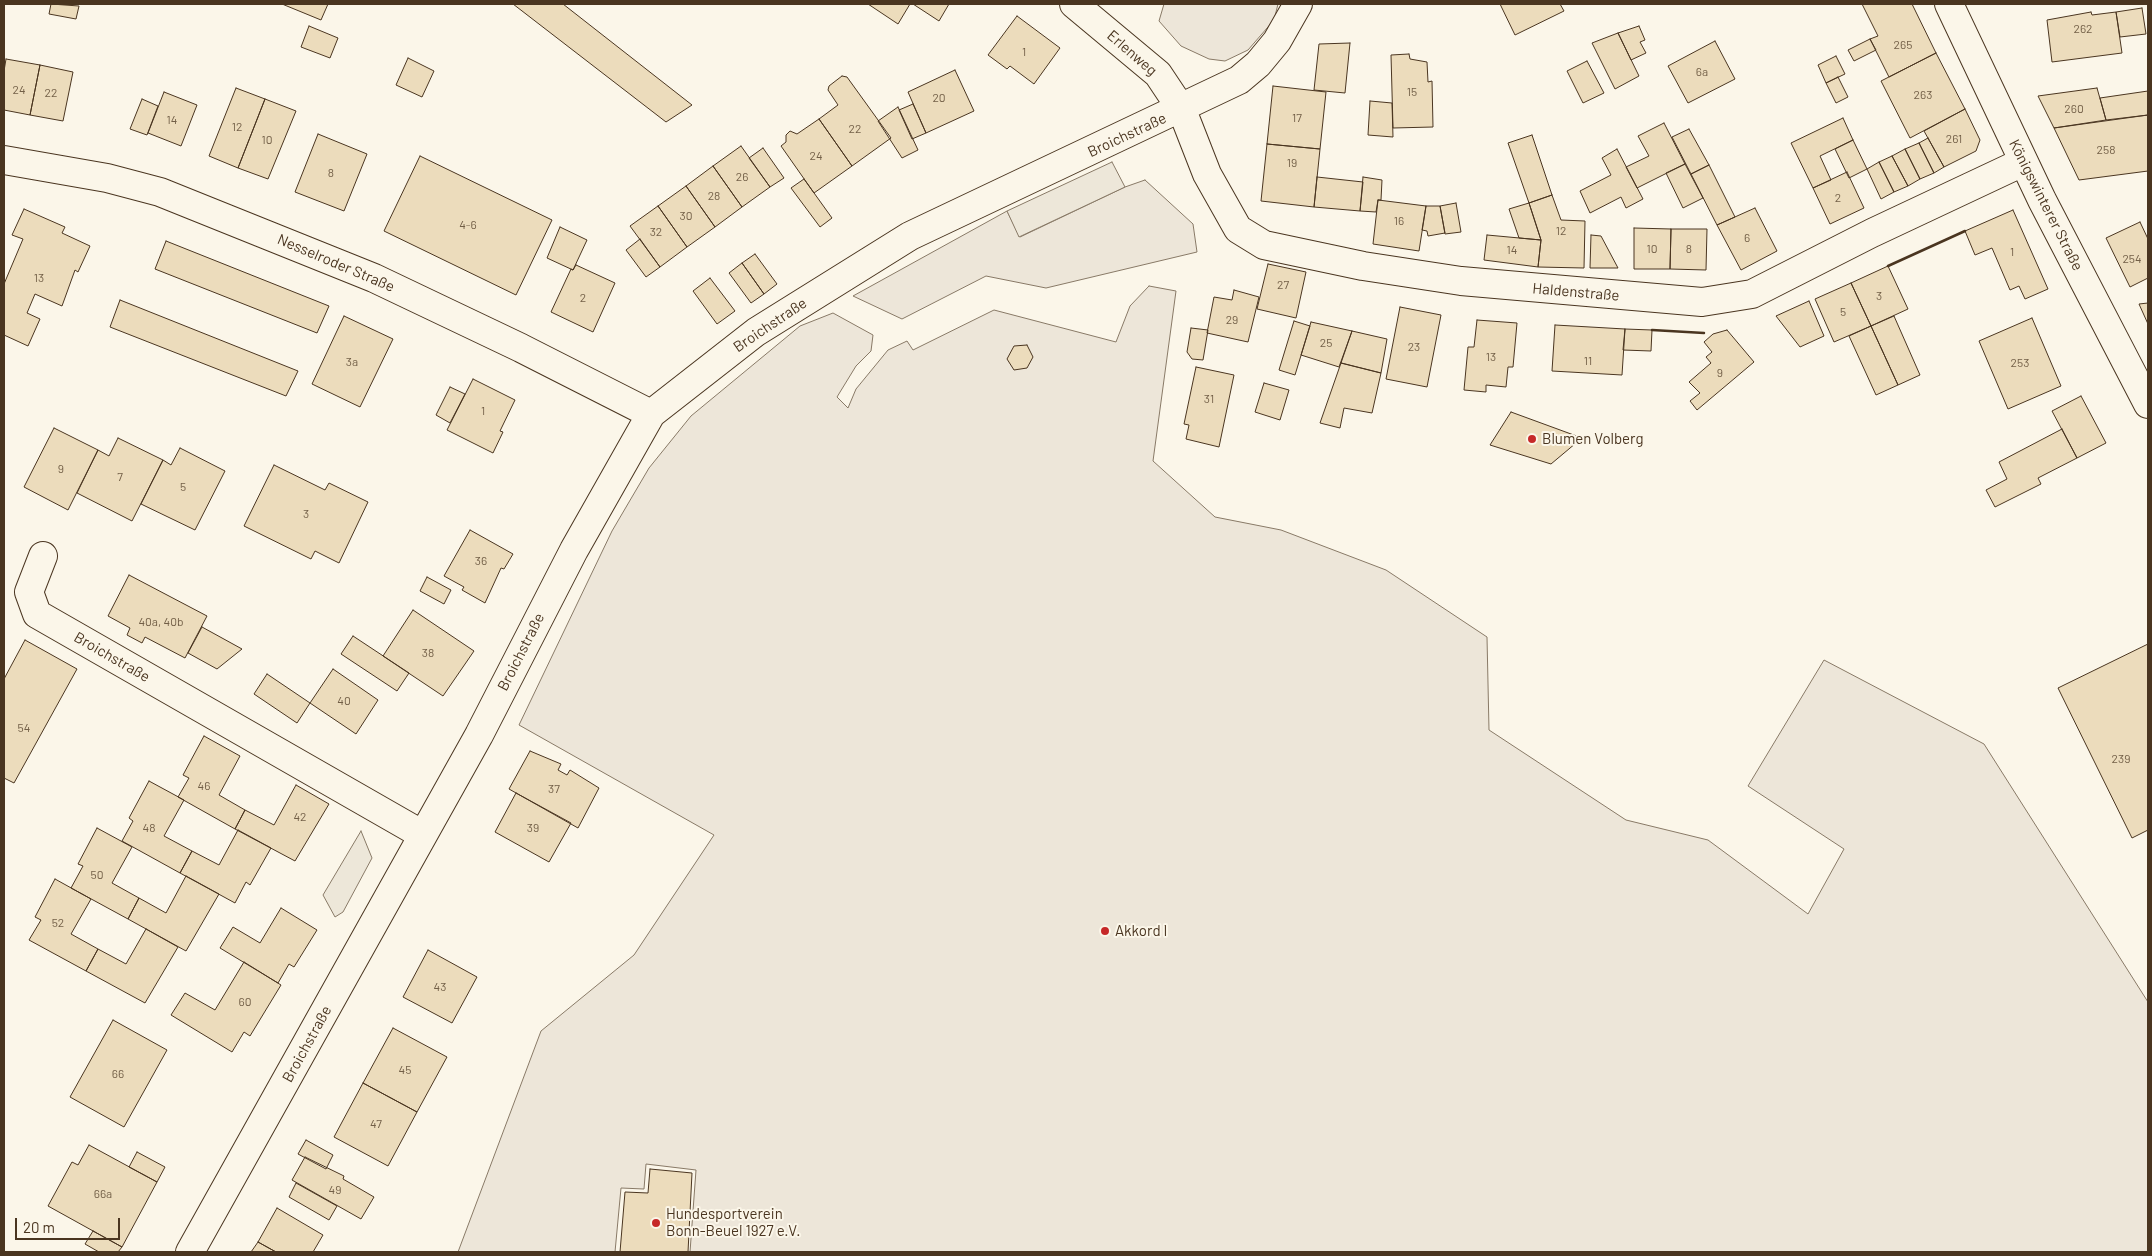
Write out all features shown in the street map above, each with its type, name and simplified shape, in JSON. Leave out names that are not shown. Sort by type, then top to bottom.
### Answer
[{"type":"street","name":"Erlenweg","points":[[1074,4],[1158,74],[1182,110]]},
{"type":"street","name":"Broichstraße","points":[[190,1252],[479,735],[574,550],[652,414],[756,332],[910,236],[1182,110],[1239,80],[1258,64],[1277,41],[1298,4]]},
{"type":"street","name":"Königswinterer Straße","points":[[1949,4],[2023,162],[2148,404]]},
{"type":"street","name":"Haldenstraße","points":[[1182,110],[1207,174],[1238,229],[1264,245],[1363,266],[1461,282],[1702,302],[1752,294],[1872,233],[2023,162]]},
{"type":"street","name":"Nesselroder Straße","points":[[4,160],[107,178],[168,195],[374,278],[521,348],[652,414]]},
{"type":"street","name":"Broichstraße","points":[[43,556],[29,592],[36,614],[423,835]]},
{"type":"shaded area","points":[[1164,4],[1278,4],[1274,20],[1248,50],[1225,61],[1209,59],[1181,46],[1159,21]]},
{"type":"shaded area","points":[[1112,162],[1125,187],[1019,237],[1007,211]]},
{"type":"shaded area","points":[[1145,180],[1193,224],[1197,252],[1046,288],[986,276],[902,319],[853,296],[1007,211],[1020,237],[1125,187]]},
{"type":"shaded area","points":[[1149,286],[1176,291],[1153,461],[1215,517],[1281,530],[1386,570],[1487,637],[1489,730],[1626,820],[1708,840],[1808,914],[1844,849],[1748,786],[1824,660],[1984,744],[2148,1002],[2148,1252],[690,1252],[696,1170],[646,1164],[644,1189],[621,1188],[615,1252],[458,1252],[541,1031],[634,955],[714,835],[519,725],[612,531],[649,468],[691,416],[800,326],[833,313],[873,335],[871,351],[856,366],[837,397],[848,408],[856,389],[888,350],[907,341],[913,350],[994,310],[1116,342],[1130,306]]},
{"type":"shaded area","points":[[361,831],[372,858],[343,912],[335,917],[323,895]]},
{"type":"building","points":[[51,4],[79,6],[76,19],[49,14]]},
{"type":"building","points":[[282,4],[328,4],[321,20]]},
{"type":"building","points":[[513,4],[563,4],[692,105],[666,122]]},
{"type":"building","points":[[868,4],[910,4],[898,24]]},
{"type":"building","points":[[913,4],[949,4],[939,21]]},
{"type":"building","points":[[1500,4],[1560,4],[1564,11],[1515,35]]},
{"type":"building","points":[[1862,4],[1912,4],[1936,53],[1889,77],[1870,39],[1878,36]]},
{"type":"building","points":[[2142,8],[2146,34],[2120,37],[2116,12]]},
{"type":"building","points":[[2091,12],[2092,15],[2116,12],[2122,53],[2052,62],[2047,20]]},
{"type":"building","points":[[1017,16],[1060,48],[1034,84],[1010,66],[1007,69],[988,55]]},
{"type":"building","points":[[309,26],[338,38],[330,58],[301,47]]},
{"type":"building","points":[[1639,26],[1645,40],[1640,42],[1646,53],[1631,60],[1618,33]]},
{"type":"building","points":[[1618,33],[1639,76],[1615,89],[1592,43]]},
{"type":"building","points":[[1870,39],[1876,50],[1854,61],[1848,50]]},
{"type":"building","points":[[1715,41],[1735,79],[1688,103],[1668,66]]},
{"type":"building","points":[[1350,43],[1345,93],[1314,90],[1319,44]]},
{"type":"building","points":[[1936,53],[1965,109],[1910,138],[1881,81]]},
{"type":"building","points":[[1409,54],[1410,59],[1427,62],[1428,82],[1432,81],[1433,127],[1393,128],[1391,55]]},
{"type":"building","points":[[1836,56],[1845,74],[1826,83],[1818,65]]},
{"type":"building","points":[[408,58],[434,71],[422,97],[396,85]]},
{"type":"building","points":[[6,59],[40,65],[30,115],[4,110],[4,71]]},
{"type":"building","points":[[1587,61],[1604,93],[1583,103],[1567,71]]},
{"type":"building","points":[[40,65],[73,72],[63,121],[30,115]]},
{"type":"building","points":[[955,70],[974,111],[926,133],[908,92]]},
{"type":"building","points":[[842,76],[847,77],[891,138],[852,166],[819,119],[838,105],[828,90],[829,86]]},
{"type":"building","points":[[1838,77],[1848,97],[1836,103],[1826,83]]},
{"type":"building","points":[[1273,86],[1326,92],[1320,149],[1267,144]]},
{"type":"building","points":[[236,88],[265,99],[238,168],[209,156]]},
{"type":"building","points":[[2097,88],[2106,120],[2054,128],[2038,96]]},
{"type":"building","points":[[2148,91],[2148,115],[2106,120],[2100,98]]},
{"type":"building","points":[[164,92],[197,105],[181,146],[148,133]]},
{"type":"building","points":[[142,99],[158,106],[147,135],[130,129]]},
{"type":"building","points":[[265,99],[296,111],[268,179],[238,168]]},
{"type":"building","points":[[1370,101],[1392,103],[1393,137],[1368,135]]},
{"type":"building","points":[[913,104],[926,133],[912,139],[899,110]]},
{"type":"building","points":[[898,107],[918,150],[902,158],[878,121]]},
{"type":"building","points":[[1965,109],[1980,140],[1976,151],[1944,167],[1924,131]]},
{"type":"building","points":[[2148,115],[2148,171],[2079,180],[2054,128]]},
{"type":"building","points":[[1843,118],[1853,140],[1820,156],[1831,180],[1813,188],[1791,143]]},
{"type":"building","points":[[819,119],[852,166],[814,193],[781,146],[786,142],[786,135],[790,131],[797,134]]},
{"type":"building","points":[[1664,123],[1685,164],[1637,188],[1626,167],[1649,156],[1638,136]]},
{"type":"building","points":[[1689,129],[1709,165],[1691,174],[1672,137]]},
{"type":"building","points":[[318,134],[367,154],[344,211],[295,192]]},
{"type":"building","points":[[1532,135],[1552,195],[1529,203],[1508,143]]},
{"type":"building","points":[[1928,138],[1944,167],[1934,173],[1919,143]]},
{"type":"building","points":[[1853,140],[1867,169],[1849,178],[1835,149]]},
{"type":"building","points":[[1919,143],[1934,173],[1920,179],[1905,149]]},
{"type":"building","points":[[1267,144],[1320,149],[1314,207],[1261,201]]},
{"type":"building","points":[[741,146],[770,187],[742,207],[713,166]]},
{"type":"building","points":[[763,148],[784,178],[770,187],[749,158]]},
{"type":"building","points":[[1617,149],[1643,199],[1626,208],[1621,197],[1590,213],[1580,191],[1611,175],[1602,158]]},
{"type":"building","points":[[1905,149],[1920,179],[1908,186],[1892,156]]},
{"type":"building","points":[[420,156],[552,220],[516,295],[384,231]]},
{"type":"building","points":[[1892,156],[1908,186],[1894,192],[1879,162]]},
{"type":"building","points":[[1879,162],[1894,192],[1881,199],[1867,169]]},
{"type":"building","points":[[1685,164],[1703,198],[1683,208],[1666,173]]},
{"type":"building","points":[[1709,165],[1735,217],[1717,225],[1691,174]]},
{"type":"building","points":[[713,166],[742,207],[715,227],[686,186]]},
{"type":"building","points":[[1847,172],[1864,208],[1830,224],[1813,188]]},
{"type":"building","points":[[1317,177],[1363,182],[1360,211],[1314,207]]},
{"type":"building","points":[[1363,177],[1382,180],[1381,200],[1378,200],[1376,212],[1360,211]]},
{"type":"building","points":[[804,179],[832,218],[820,227],[791,188]]},
{"type":"building","points":[[686,186],[715,227],[687,247],[658,206]]},
{"type":"building","points":[[1552,195],[1561,220],[1585,221],[1584,268],[1538,267],[1541,240],[1529,203]]},
{"type":"building","points":[[1378,200],[1426,206],[1419,251],[1373,244]]},
{"type":"building","points":[[1456,203],[1461,232],[1445,234],[1440,206]]},
{"type":"building","points":[[1529,203],[1541,240],[1519,238],[1509,209]]},
{"type":"building","points":[[658,206],[687,247],[660,267],[630,226]]},
{"type":"building","points":[[1426,206],[1440,206],[1445,233],[1428,236],[1427,231],[1422,230]]},
{"type":"building","points":[[1755,208],[1777,251],[1741,270],[1717,225]]},
{"type":"building","points":[[24,209],[65,227],[62,233],[90,246],[78,272],[75,270],[62,306],[35,294],[27,313],[40,319],[28,346],[4,335],[4,284],[23,239],[12,235]]},
{"type":"building","points":[[2013,210],[2048,289],[2025,299],[2019,286],[2010,290],[1992,248],[1975,255],[1965,231]]},
{"type":"building","points":[[2140,222],[2148,239],[2148,278],[2130,287],[2106,238]]},
{"type":"building","points":[[560,227],[587,240],[573,270],[547,258]]},
{"type":"building","points":[[1634,228],[1671,229],[1670,269],[1634,269]]},
{"type":"building","points":[[1671,229],[1707,229],[1706,270],[1670,269]]},
{"type":"building","points":[[1487,235],[1541,240],[1538,267],[1484,260]]},
{"type":"building","points":[[1591,235],[1601,236],[1618,268],[1590,268]]},
{"type":"building","points":[[640,239],[660,267],[646,277],[626,250]]},
{"type":"building","points":[[166,241],[329,306],[317,333],[155,269]]},
{"type":"building","points":[[755,254],[777,284],[764,294],[742,263]]},
{"type":"building","points":[[742,263],[764,294],[751,303],[729,273]]},
{"type":"building","points":[[1268,264],[1306,272],[1296,318],[1257,309]]},
{"type":"building","points":[[576,265],[615,283],[593,332],[551,312],[571,269],[573,270]]},
{"type":"building","points":[[1888,266],[1908,309],[1871,326],[1851,283]]},
{"type":"building","points":[[710,278],[735,311],[717,324],[693,291]]},
{"type":"building","points":[[1851,283],[1871,326],[1834,342],[1815,299]]},
{"type":"building","points":[[1234,290],[1259,297],[1248,342],[1207,333],[1214,297],[1232,300]]},
{"type":"building","points":[[120,300],[298,371],[286,396],[110,327]]},
{"type":"building","points":[[1809,301],[1824,336],[1800,347],[1776,316]]},
{"type":"building","points":[[2148,303],[2148,324],[2139,304]]},
{"type":"building","points":[[1400,307],[1441,315],[1427,387],[1386,379]]},
{"type":"building","points":[[344,316],[393,339],[360,407],[312,384]]},
{"type":"building","points":[[1894,316],[1920,375],[1898,385],[1871,326]]},
{"type":"building","points":[[2032,318],[2061,386],[2008,409],[1979,341]]},
{"type":"building","points":[[1477,320],[1517,323],[1513,367],[1508,367],[1506,387],[1486,385],[1486,392],[1464,390],[1468,347],[1474,347]]},
{"type":"building","points":[[1294,321],[1310,326],[1295,375],[1279,370]]},
{"type":"building","points":[[1311,322],[1352,331],[1339,367],[1301,355]]},
{"type":"building","points":[[1555,325],[1625,329],[1622,375],[1552,371]]},
{"type":"building","points":[[1871,326],[1898,385],[1876,395],[1849,336]]},
{"type":"building","points":[[1191,328],[1208,330],[1203,360],[1192,359],[1187,352]]},
{"type":"building","points":[[1625,329],[1652,330],[1651,351],[1623,350]]},
{"type":"building","points":[[1727,330],[1754,362],[1697,410],[1690,401],[1700,393],[1689,382],[1711,363],[1706,357],[1712,352],[1704,342],[1713,334]]},
{"type":"building","points":[[1352,331],[1387,339],[1381,373],[1341,363]]},
{"type":"building","points":[[1027,345],[1033,357],[1027,368],[1014,370],[1007,359],[1014,346]]},
{"type":"building","points":[[1341,363],[1381,373],[1372,413],[1344,408],[1340,428],[1320,423]]},
{"type":"building","points":[[1196,367],[1234,375],[1219,447],[1186,439],[1189,425],[1184,424]]},
{"type":"building","points":[[473,379],[515,400],[500,431],[503,432],[493,453],[447,430]]},
{"type":"building","points":[[1264,383],[1289,390],[1280,420],[1255,412]]},
{"type":"building","points":[[450,387],[465,394],[450,423],[436,415]]},
{"type":"building","points":[[2081,396],[2106,443],[2077,458],[2052,411]]},
{"type":"building","points":[[1511,412],[1582,438],[1551,464],[1490,445]]},
{"type":"building","points":[[54,428],[98,450],[68,510],[24,487]]},
{"type":"building","points":[[2062,429],[2077,458],[2038,478],[2041,484],[1995,507],[1986,490],[2007,479],[1999,462]]},
{"type":"building","points":[[118,438],[163,460],[132,521],[77,493],[98,450],[109,456]]},
{"type":"building","points":[[180,448],[225,471],[195,530],[141,504],[163,460],[171,465]]},
{"type":"building","points":[[274,465],[325,490],[329,483],[368,502],[339,563],[315,551],[311,559],[244,526]]},
{"type":"building","points":[[470,530],[513,554],[504,569],[501,568],[485,603],[462,590],[464,587],[444,576]]},
{"type":"building","points":[[129,575],[207,616],[185,658],[145,637],[142,643],[127,635],[130,628],[108,616]]},
{"type":"building","points":[[427,577],[451,590],[444,604],[420,591]]},
{"type":"building","points":[[413,610],[474,651],[443,696],[383,656]]},
{"type":"building","points":[[202,627],[242,649],[217,669],[188,653]]},
{"type":"building","points":[[353,636],[409,673],[397,691],[341,654]]},
{"type":"building","points":[[25,640],[77,669],[14,783],[4,778],[4,679]]},
{"type":"building","points":[[2148,644],[2148,830],[2132,838],[2058,688]]},
{"type":"building","points":[[333,669],[378,700],[356,734],[310,703]]},
{"type":"building","points":[[267,674],[310,703],[297,723],[254,694]]},
{"type":"building","points":[[204,736],[240,756],[219,795],[245,810],[235,829],[178,797],[189,778],[183,775]]},
{"type":"building","points":[[530,751],[561,764],[558,770],[567,775],[570,770],[599,788],[578,828],[509,789]]},
{"type":"building","points":[[149,781],[184,800],[164,836],[192,851],[180,873],[122,841],[133,821],[129,818]]},
{"type":"building","points":[[296,785],[329,804],[295,861],[235,829],[245,810],[274,825]]},
{"type":"building","points":[[516,793],[571,823],[549,862],[495,832]]},
{"type":"building","points":[[97,828],[132,847],[112,883],[139,898],[128,919],[71,888],[83,866],[78,864]]},
{"type":"building","points":[[238,830],[271,848],[250,885],[246,882],[235,903],[180,873],[192,851],[219,865]]},
{"type":"building","points":[[186,876],[219,894],[186,951],[128,919],[139,898],[166,913]]},
{"type":"building","points":[[55,879],[91,899],[71,934],[98,949],[86,971],[29,940],[41,920],[35,917]]},
{"type":"building","points":[[281,908],[317,930],[294,967],[289,964],[278,983],[220,948],[233,927],[260,943]]},
{"type":"building","points":[[146,929],[178,947],[145,1003],[86,971],[98,949],[126,964]]},
{"type":"building","points":[[428,950],[477,977],[452,1023],[403,997]]},
{"type":"building","points":[[244,962],[281,985],[250,1036],[244,1032],[232,1052],[171,1015],[185,993],[215,1010]]},
{"type":"building","points":[[113,1020],[167,1050],[124,1127],[70,1097]]},
{"type":"building","points":[[393,1028],[447,1057],[417,1112],[363,1083]]},
{"type":"building","points":[[363,1083],[417,1112],[388,1166],[334,1137]]},
{"type":"building","points":[[306,1140],[333,1155],[326,1169],[298,1154]]},
{"type":"building","points":[[89,1145],[157,1182],[122,1247],[48,1206],[72,1162],[78,1165]]},
{"type":"building","points":[[137,1152],[165,1167],[157,1182],[129,1167]]},
{"type":"building","points":[[305,1157],[344,1176],[343,1179],[374,1197],[361,1219],[292,1180]]},
{"type":"building","name":"Hundesportverein Bonn-Beuel 1927 e.V.","points":[[650,1169],[692,1173],[688,1252],[620,1252],[625,1192],[648,1193]]},
{"type":"building","points":[[296,1183],[337,1206],[329,1220],[289,1197]]},
{"type":"building","points":[[277,1208],[323,1235],[313,1252],[276,1252],[258,1242]]},
{"type":"building","points":[[93,1231],[122,1247],[118,1252],[99,1252],[85,1244]]},
{"type":"building","points":[[258,1242],[276,1252],[251,1252]]},
{"type":"wall","points":[[1888,266],[1965,231]]},
{"type":"wall","points":[[1652,330],[1704,333]]},
{"type":"place","name":"Blumen Volberg","points":[[1532,439]]},
{"type":"place","name":"Akkord I","points":[[1105,931]]},
{"type":"place","name":"Hundesportverein Bonn-Beuel 1927 e.V.","points":[[656,1223]]}]
